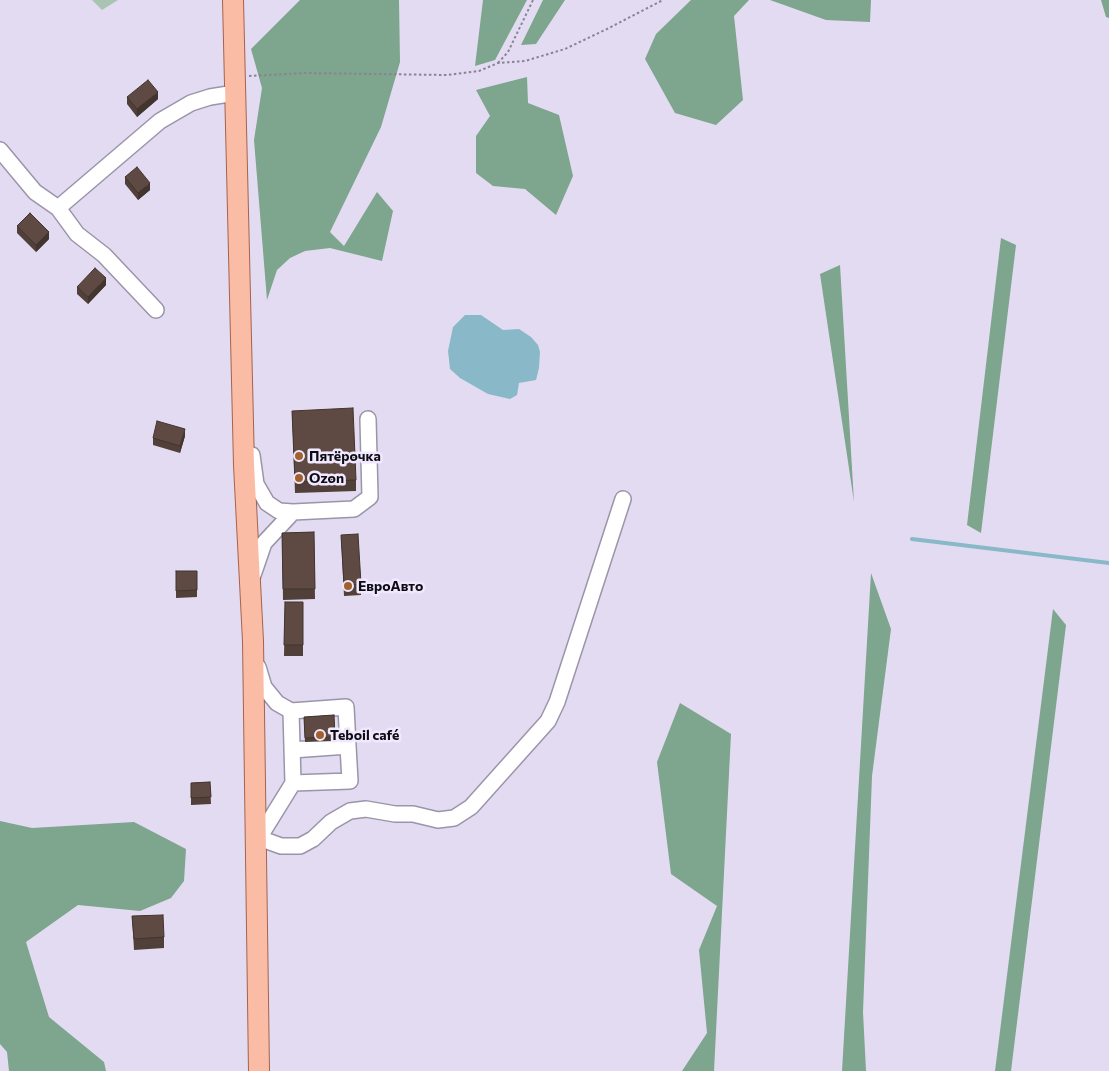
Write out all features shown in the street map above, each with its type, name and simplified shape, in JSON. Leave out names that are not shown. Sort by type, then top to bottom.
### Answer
[{"type":"main road","points":[[233,0],[244,465],[253,641],[259,1071]]},
{"type":"lane","points":[[58,208],[160,121],[191,103],[210,97],[235,85]]},
{"type":"lane","points":[[0,150],[35,192],[58,208],[77,234],[104,255],[156,310]]},
{"type":"lane","points":[[242,374],[256,484],[267,503],[279,511],[354,509],[370,497],[368,419]]},
{"type":"lane","points":[[259,838],[281,846],[300,846],[313,839],[331,822],[350,811],[366,809],[395,814],[413,814],[438,820],[454,818],[471,807],[548,721],[557,702],[623,499]]},
{"type":"lane","points":[[251,602],[254,571],[264,543],[293,512]]},
{"type":"lane","points":[[253,641],[258,670],[264,687],[277,702],[291,711],[346,707],[350,781],[293,784]]},
{"type":"lane","points":[[255,859],[259,838],[293,784],[291,711]]},
{"type":"lane","points":[[292,750],[348,746]]},
{"type":"path","points":[[498,63],[508,52],[533,0]]},
{"type":"path","points":[[235,85],[305,73],[447,75],[479,71],[498,63],[525,62],[565,49],[663,0]]},
{"type":"green space","points":[[92,0],[118,0],[102,10]]},
{"type":"green space","points":[[300,0],[399,0],[400,62],[381,127],[330,232],[344,246],[377,192],[393,211],[382,261],[330,248],[305,251],[290,258],[277,270],[267,300],[254,140],[262,88],[251,49]]},
{"type":"green space","points":[[483,0],[527,0],[495,60],[475,66]]},
{"type":"green space","points":[[543,0],[565,0],[536,44],[521,45]]},
{"type":"green space","points":[[691,0],[749,0],[734,16],[743,100],[716,125],[675,113],[645,59],[656,34]]},
{"type":"green space","points":[[770,0],[871,0],[870,22],[826,20]]},
{"type":"green space","points":[[1101,0],[1109,0],[1109,18],[1106,17]]},
{"type":"green space","points":[[527,77],[528,103],[559,115],[573,176],[556,215],[525,189],[493,186],[476,173],[476,136],[490,116],[476,90]]},
{"type":"green space","points":[[1001,238],[1016,245],[981,533],[967,525]]},
{"type":"green space","points":[[840,265],[854,502],[820,274]]},
{"type":"green space","points":[[871,573],[891,629],[872,776],[863,1012],[866,1071],[842,1071]]},
{"type":"green space","points":[[1053,609],[1066,625],[1011,1071],[995,1071]]},
{"type":"green space","points":[[680,703],[731,734],[714,1071],[682,1071],[707,1033],[699,950],[717,906],[671,874],[657,762]]},
{"type":"green space","points":[[0,821],[32,828],[134,822],[186,849],[184,881],[171,898],[140,911],[78,905],[26,942],[49,1017],[104,1062],[106,1071],[9,1071],[7,1052],[0,1044]]},
{"type":"water","points":[[465,315],[481,315],[503,330],[519,329],[531,337],[538,345],[540,352],[536,380],[519,383],[517,395],[510,399],[488,394],[460,378],[450,369],[448,351],[453,327]]},
{"type":"building","points":[[148,80],[158,92],[137,109],[127,97]]},
{"type":"building","points":[[137,167],[150,183],[138,193],[125,177]]},
{"type":"building","points":[[30,213],[49,232],[36,245],[17,226]]},
{"type":"building","points":[[95,268],[106,278],[88,297],[77,287]]},
{"type":"building","points":[[353,408],[356,480],[295,482],[292,411]]},
{"type":"building","points":[[157,421],[185,429],[180,446],[153,438]]},
{"type":"building","points":[[314,532],[315,589],[283,589],[282,533]]},
{"type":"building","points":[[358,534],[361,584],[344,585],[341,535]]},
{"type":"building","points":[[176,571],[197,571],[197,590],[176,591]]},
{"type":"building","points":[[285,602],[303,602],[303,645],[284,645]]},
{"type":"building","points":[[334,715],[335,737],[305,738],[304,717]]},
{"type":"building","points":[[210,782],[211,797],[191,798],[191,783]]},
{"type":"building","points":[[163,915],[164,937],[134,939],[132,916]]},
{"type":"waterway","points":[[912,539],[1109,563]]},
{"type":"place","name":"Пятёрочка","points":[[299,456]]},
{"type":"place","name":"Ozon","points":[[299,478]]},
{"type":"place","name":"ЕвроАвто","points":[[348,586]]},
{"type":"place","name":"Teboil café","points":[[320,735]]}]
